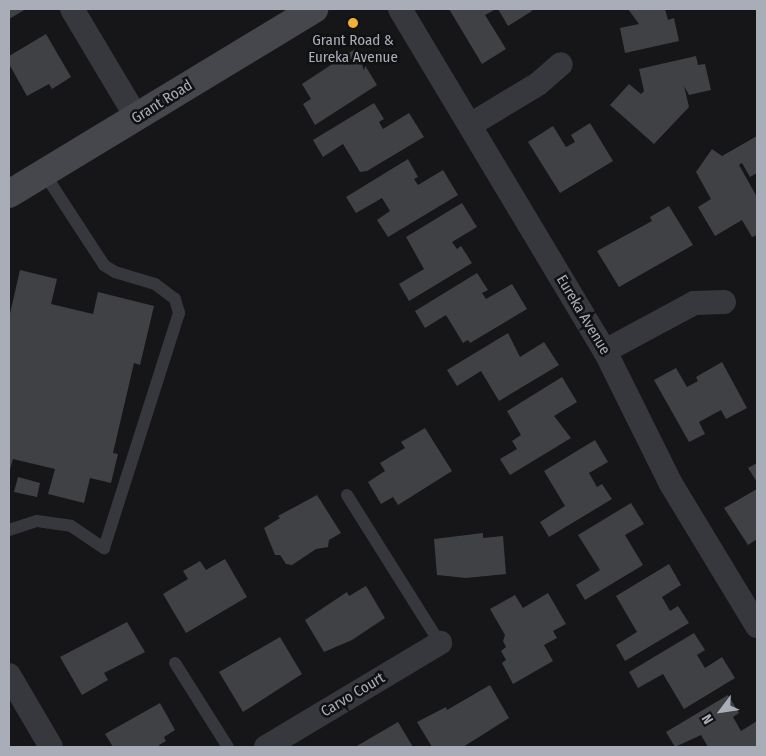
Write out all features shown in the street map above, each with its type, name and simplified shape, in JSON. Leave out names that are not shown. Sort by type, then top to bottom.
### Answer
[{"type":"main road","name":"Grant Road","points":[[9,194],[314,9]]},
{"type":"street","points":[[72,9],[137,118]]},
{"type":"street","name":"Eureka Avenue","points":[[400,9],[605,351],[672,484],[749,593],[757,626]]},
{"type":"street","points":[[470,125],[538,84],[561,64]]},
{"type":"street","points":[[605,351],[694,303],[724,302]]},
{"type":"street","name":"Carvo Court","points":[[266,747],[440,643]]},
{"type":"street","points":[[9,675],[51,747]]},
{"type":"lane","points":[[9,530],[37,521],[71,526],[104,548],[179,313],[175,299],[156,284],[115,272],[104,265],[44,173]]},
{"type":"lane","points":[[347,495],[440,643]]},
{"type":"lane","points":[[175,663],[228,747]]},
{"type":"building","points":[[9,9],[26,9],[9,19]]},
{"type":"building","points":[[449,9],[496,9],[485,15],[506,49],[482,64]]},
{"type":"building","points":[[498,9],[531,9],[532,11],[508,26]]},
{"type":"building","points":[[628,9],[665,9],[668,20],[674,18],[679,41],[625,53],[620,28],[639,24]]},
{"type":"building","points":[[46,34],[71,77],[52,89],[49,84],[27,96],[9,64],[9,56]]},
{"type":"building","points":[[355,49],[377,85],[315,125],[303,104],[311,99],[302,84]]},
{"type":"building","points":[[696,56],[698,65],[705,64],[711,90],[689,95],[684,86],[689,107],[654,144],[610,105],[629,84],[641,94],[644,91],[639,69]]},
{"type":"building","points":[[374,103],[384,119],[379,122],[383,129],[409,113],[424,137],[367,171],[360,172],[343,144],[323,157],[313,140]]},
{"type":"building","points":[[590,123],[613,161],[560,193],[528,142],[553,126],[566,147],[575,142],[571,135]]},
{"type":"building","points":[[757,136],[757,173],[750,177],[742,163],[739,165],[757,197],[757,235],[752,237],[742,220],[715,236],[698,207],[711,199],[696,172],[712,149],[722,156]]},
{"type":"building","points":[[408,159],[418,177],[414,179],[418,185],[443,170],[458,195],[388,237],[377,220],[390,211],[382,198],[356,213],[346,197]]},
{"type":"building","points":[[462,203],[477,227],[452,242],[457,249],[461,246],[472,263],[409,301],[399,284],[424,269],[406,237]]},
{"type":"building","points":[[669,206],[693,245],[619,287],[597,251],[652,221],[650,217]]},
{"type":"building","points":[[20,270],[57,279],[51,304],[93,314],[98,292],[154,306],[140,365],[134,363],[113,453],[118,454],[111,483],[90,478],[84,503],[48,494],[55,469],[13,459],[9,473],[9,318]]},
{"type":"building","points":[[477,273],[488,290],[482,293],[486,299],[512,284],[527,309],[470,343],[468,340],[463,343],[446,315],[425,328],[415,311]]},
{"type":"building","points":[[508,333],[520,357],[544,342],[559,365],[499,401],[481,371],[457,386],[447,370]]},
{"type":"building","points":[[722,362],[747,408],[726,419],[721,410],[699,422],[705,434],[689,442],[654,380],[676,368],[687,387],[698,381],[696,377]]},
{"type":"building","points":[[562,377],[577,402],[554,416],[571,438],[510,475],[500,459],[517,449],[512,441],[521,435],[507,411]]},
{"type":"building","points":[[425,428],[452,471],[398,505],[393,497],[381,504],[368,482],[385,471],[380,463],[405,448],[401,442]]},
{"type":"building","points":[[595,440],[608,462],[589,473],[597,487],[602,484],[612,499],[549,537],[540,522],[565,506],[544,471]]},
{"type":"building","points":[[757,463],[757,482],[748,468]]},
{"type":"building","points":[[18,477],[40,483],[37,497],[14,492]]},
{"type":"building","points":[[757,489],[757,539],[748,545],[724,508]]},
{"type":"building","points":[[317,495],[341,533],[329,540],[328,547],[316,549],[292,565],[286,564],[280,555],[275,555],[264,528],[280,518],[278,516]]},
{"type":"building","points":[[631,503],[644,524],[625,535],[643,565],[585,600],[576,585],[600,570],[578,535]]},
{"type":"building","points":[[483,533],[483,538],[503,536],[506,574],[466,578],[437,575],[434,539]]},
{"type":"building","points":[[225,559],[247,597],[186,633],[163,594],[188,579],[183,571],[200,561],[206,570]]},
{"type":"building","points":[[669,564],[681,585],[662,597],[670,611],[678,606],[689,623],[625,661],[616,645],[637,632],[616,596]]},
{"type":"building","points":[[366,586],[385,618],[352,640],[324,652],[305,620],[347,592],[349,596]]},
{"type":"building","points":[[548,593],[566,624],[553,631],[557,638],[544,645],[553,661],[513,684],[502,663],[506,660],[501,651],[506,647],[503,641],[505,635],[490,609],[515,595],[523,608]]},
{"type":"building","points":[[127,622],[145,652],[104,673],[108,680],[82,695],[60,657]]},
{"type":"building","points":[[694,633],[705,650],[697,655],[705,668],[722,657],[735,678],[684,709],[663,674],[638,688],[629,672]]},
{"type":"building","points":[[280,637],[302,674],[243,712],[219,672]]},
{"type":"building","points":[[490,685],[509,718],[463,747],[432,747],[417,722],[446,707],[447,710]]},
{"type":"building","points":[[728,695],[739,713],[733,717],[741,731],[757,721],[757,747],[708,747],[701,735],[675,747],[666,732]]},
{"type":"building","points":[[160,703],[175,730],[164,737],[166,741],[159,745],[160,747],[113,747],[105,734]]},
{"type":"building","points":[[398,722],[413,747],[355,747]]},
{"type":"place","name":"Grant Road & Eureka Avenue","points":[[353,23]]}]
